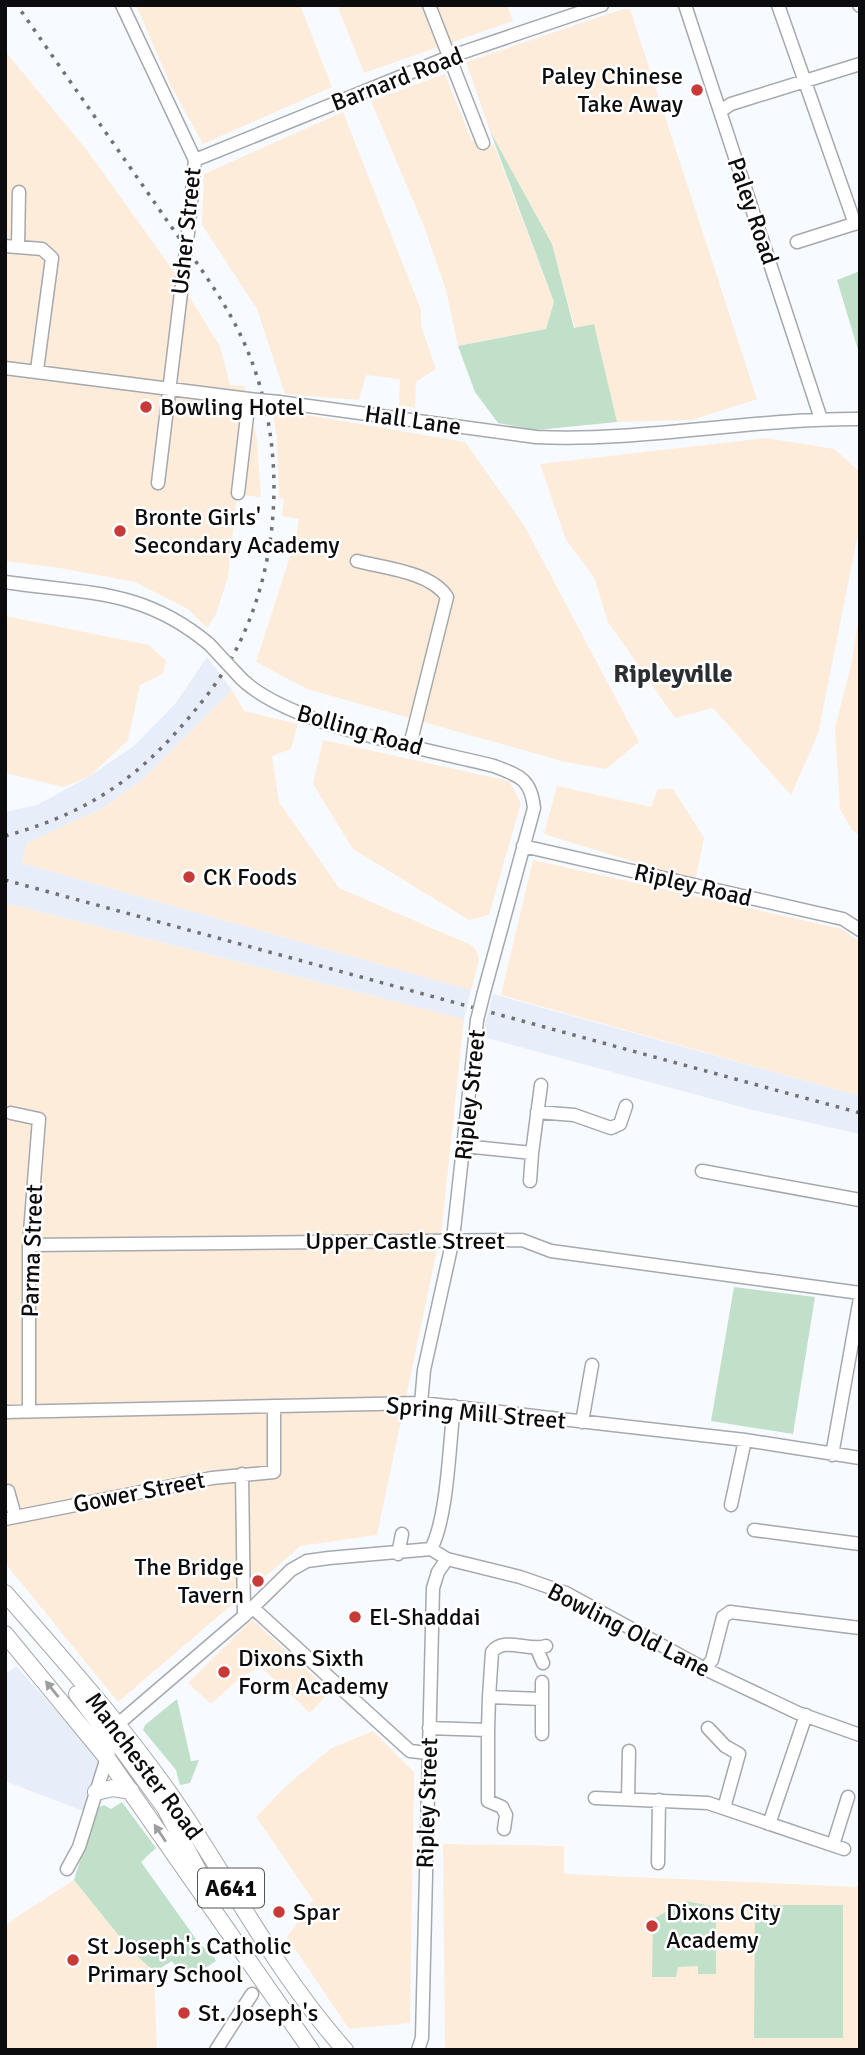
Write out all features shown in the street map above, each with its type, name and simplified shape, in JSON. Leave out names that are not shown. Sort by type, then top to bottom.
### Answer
[{"type":"main road","name":"Manchester Road","points":[[5,1593],[118,1724],[182,1811],[289,1982],[345,2050]]},
{"type":"main road","name":"Manchester Road","points":[[5,1634],[107,1758],[311,2050]]},
{"type":"main road","points":[[69,1669],[74,1691],[104,1730],[107,1758]]},
{"type":"main road","points":[[118,1724],[122,1749],[165,1808],[204,1880],[208,1903]]},
{"type":"main road","points":[[96,1792],[113,1788],[131,1791]]},
{"type":"street","name":"Usher Street","points":[[122,5],[195,160],[158,483]]},
{"type":"street","points":[[429,5],[483,143]]},
{"type":"street","name":"Barnard Road","points":[[195,160],[449,57],[602,5]]},
{"type":"street","name":"Paley Road","points":[[685,5],[722,110],[721,117],[821,419]]},
{"type":"street","points":[[778,5],[858,223],[797,242]]},
{"type":"street","points":[[722,110],[860,64]]},
{"type":"street","points":[[19,192],[11,247],[42,249],[52,258],[37,370]]},
{"type":"street","name":"Hall Lane","points":[[5,368],[536,436],[578,439],[821,419],[860,419]]},
{"type":"street","points":[[238,493],[249,399]]},
{"type":"street","points":[[356,561],[429,580],[440,586],[447,597],[410,745]]},
{"type":"street","name":"Bolling Road","points":[[5,582],[99,593],[144,603],[209,644],[236,673],[262,694],[301,716],[517,775],[533,791]]},
{"type":"street","name":"Ripley Street","points":[[421,1403],[424,1370],[453,1239],[477,1020],[534,808],[533,791]]},
{"type":"street","name":"Ripley Road","points":[[523,846],[843,919],[860,930]]},
{"type":"street","points":[[530,1181],[541,1085]]},
{"type":"street","points":[[537,1112],[574,1115],[611,1128],[620,1124],[626,1106]]},
{"type":"street","name":"Parma Street","points":[[11,1113],[38,1119],[29,1245],[29,1411]]},
{"type":"street","points":[[464,1146],[532,1153]]},
{"type":"street","points":[[702,1171],[860,1200]]},
{"type":"street","name":"Upper Castle Street","points":[[29,1245],[522,1240],[551,1251],[860,1296]]},
{"type":"street","points":[[832,1455],[853,1372],[860,1296]]},
{"type":"street","points":[[582,1422],[592,1365]]},
{"type":"street","name":"Spring Mill Street","points":[[5,1412],[421,1403],[745,1440],[860,1458]]},
{"type":"street","name":"Gower Street","points":[[10,1517],[242,1474],[274,1472],[274,1406]]},
{"type":"street","points":[[67,1869],[79,1847],[118,1724],[248,1612],[291,1570],[307,1562],[431,1549],[436,1539],[442,1504],[454,1406]]},
{"type":"street","points":[[731,1505],[745,1440]]},
{"type":"street","points":[[242,1474],[248,1612],[410,1751],[428,1753]]},
{"type":"street","points":[[8,1491],[10,1517]]},
{"type":"street","points":[[754,1530],[860,1544]]},
{"type":"street","points":[[398,1554],[402,1534]]},
{"type":"street","name":"Bowling Old Lane","points":[[431,1549],[447,1559],[520,1577],[566,1593],[705,1669],[806,1715],[860,1735]]},
{"type":"street","name":"Ripley Street","points":[[424,2048],[433,1588],[438,1572],[447,1559]]},
{"type":"street","points":[[705,1669],[712,1660],[723,1617],[730,1612],[860,1628]]},
{"type":"street","points":[[504,1829],[506,1815],[502,1807],[485,1805],[492,1652],[495,1647],[506,1644],[541,1648],[542,1664]]},
{"type":"street","points":[[542,1682],[542,1734]]},
{"type":"street","points":[[489,1696],[542,1699]]},
{"type":"street","points":[[769,1824],[806,1715]]},
{"type":"street","points":[[429,1728],[488,1730]]},
{"type":"street","points":[[708,1728],[725,1746],[739,1754],[724,1808]]},
{"type":"street","points":[[628,1799],[629,1751]]},
{"type":"street","points":[[595,1798],[708,1803],[838,1847],[848,1797]]},
{"type":"street","points":[[658,1863],[659,1800]]},
{"type":"street","points":[[216,2050],[251,1994]]},
{"type":"shaded area","points":[[136,5],[300,5],[332,87],[203,144],[171,86]]},
{"type":"shaded area","points":[[337,5],[507,5],[513,21],[364,73]]},
{"type":"shaded area","points":[[623,9],[630,9],[757,399],[692,420],[617,422],[594,324],[575,328],[552,244],[490,131],[466,62]]},
{"type":"shaded area","points":[[5,51],[87,150],[172,269],[220,346],[230,385],[245,386],[257,439],[261,497],[237,495],[228,577],[216,614],[207,628],[188,609],[135,582],[5,561]]},
{"type":"shaded area","points":[[445,74],[472,141],[494,145],[554,302],[546,329],[458,346],[446,290],[425,229],[371,101]]},
{"type":"shaded area","points":[[343,112],[421,310],[421,326],[436,369],[416,382],[415,408],[399,405],[400,379],[366,375],[359,400],[285,394],[257,309],[202,225],[204,174]]},
{"type":"shaded area","points":[[272,409],[465,442],[524,525],[639,742],[606,769],[565,762],[307,689],[256,662],[296,538],[299,519],[282,516],[284,499],[279,498],[277,438]]},
{"type":"shaded area","points":[[766,438],[834,449],[860,472],[860,524],[818,734],[791,795],[713,708],[675,718],[608,622],[594,577],[566,540],[540,464]]},
{"type":"shaded area","points":[[860,611],[860,835],[852,830],[840,809],[835,728],[851,665]]},
{"type":"shaded area","points":[[5,616],[149,645],[166,661],[163,674],[140,685],[128,740],[90,776],[64,787],[5,773]]},
{"type":"shaded area","points":[[207,657],[232,690],[142,780],[103,808],[27,843],[22,863],[471,990],[464,1019],[5,903],[5,812],[37,805],[90,776],[134,746],[175,704]]},
{"type":"shaded area","points":[[232,690],[244,711],[298,724],[291,749],[272,756],[279,802],[339,888],[471,945],[479,960],[471,990],[22,863],[27,843],[103,808],[142,780]]},
{"type":"shaded area","points":[[323,740],[509,781],[521,803],[489,915],[469,920],[353,849],[313,784]]},
{"type":"shaded area","points":[[557,786],[651,807],[658,789],[673,789],[704,838],[695,881],[544,834]]},
{"type":"shaded area","points":[[533,860],[842,929],[860,942],[860,1096],[501,995]]},
{"type":"shaded area","points":[[5,903],[464,1019],[442,1226],[377,1535],[301,1546],[118,1702],[5,1563]]},
{"type":"shaded area","points":[[493,994],[860,1096],[860,1134],[749,1109],[487,1038],[485,1025]]},
{"type":"shaded area","name":"Dixons Sixth Form Academy","points":[[252,1620],[330,1691],[310,1713],[260,1666],[240,1678],[211,1704],[188,1683]]},
{"type":"shaded area","points":[[16,1666],[99,1759],[83,1811],[5,1781],[5,1675]]},
{"type":"shaded area","points":[[373,1731],[414,1772],[410,2023],[349,2029],[287,1937],[313,1900],[256,1817],[286,1786],[330,1749]]},
{"type":"shaded area","name":"Dixons City Academy","points":[[443,1844],[564,1846],[564,1874],[860,1887],[860,2050],[445,2048]]},
{"type":"shaded area","name":"St Joseph's Catholic Primary School","points":[[74,1880],[128,1947],[154,1972],[157,2050],[5,2050],[5,1928],[11,1921]]},
{"type":"green space","points":[[490,131],[552,244],[574,328],[594,324],[617,422],[536,430],[498,423],[475,392],[458,346],[546,329],[554,302]]},
{"type":"green space","points":[[860,271],[860,349],[858,350],[837,280]]},
{"type":"green space","points":[[734,1287],[815,1297],[793,1434],[711,1421]]},
{"type":"green space","points":[[177,1699],[191,1761],[199,1760],[190,1783],[180,1785],[176,1770],[143,1730],[145,1725]]},
{"type":"green space","points":[[122,1802],[156,1848],[141,1862],[201,1946],[212,1953],[216,1961],[186,1981],[172,1961],[154,1972],[128,1947],[74,1880],[97,1808],[104,1805],[111,1809]]},
{"type":"green space","points":[[686,1901],[716,1907],[716,1974],[698,1974],[698,1966],[678,1967],[676,1977],[652,1977],[653,1919]]},
{"type":"green space","points":[[755,1905],[843,1905],[843,2038],[754,2038]]},
{"type":"railway","points":[[5,836],[68,814],[120,784],[165,745],[208,694],[233,656],[251,615],[264,571],[272,526],[274,480],[270,434],[261,389],[246,347],[228,311],[17,5]]},
{"type":"railway","points":[[5,880],[860,1113]]},
{"type":"place","name":"Paley Chinese Take Away","points":[[697,90]]},
{"type":"place","name":"Bowling Hotel","points":[[146,407]]},
{"type":"place","name":"Bronte Girls' Secondary Academy","points":[[120,531]]},
{"type":"place","name":"CK Foods","points":[[189,877]]},
{"type":"place","name":"The Bridge Tavern","points":[[258,1581]]},
{"type":"place","name":"El-Shaddai","points":[[355,1617]]},
{"type":"place","name":"Dixons Sixth Form Academy","points":[[224,1672]]},
{"type":"place","name":"Spar","points":[[279,1912]]},
{"type":"place","name":"Dixons City Academy","points":[[652,1926]]},
{"type":"place","name":"St Joseph's Catholic Primary School","points":[[73,1960]]},
{"type":"place","name":"St. Joseph's","points":[[184,2013]]},
{"type":"district","name":"Ripleyville","points":[[673,673]]}]
